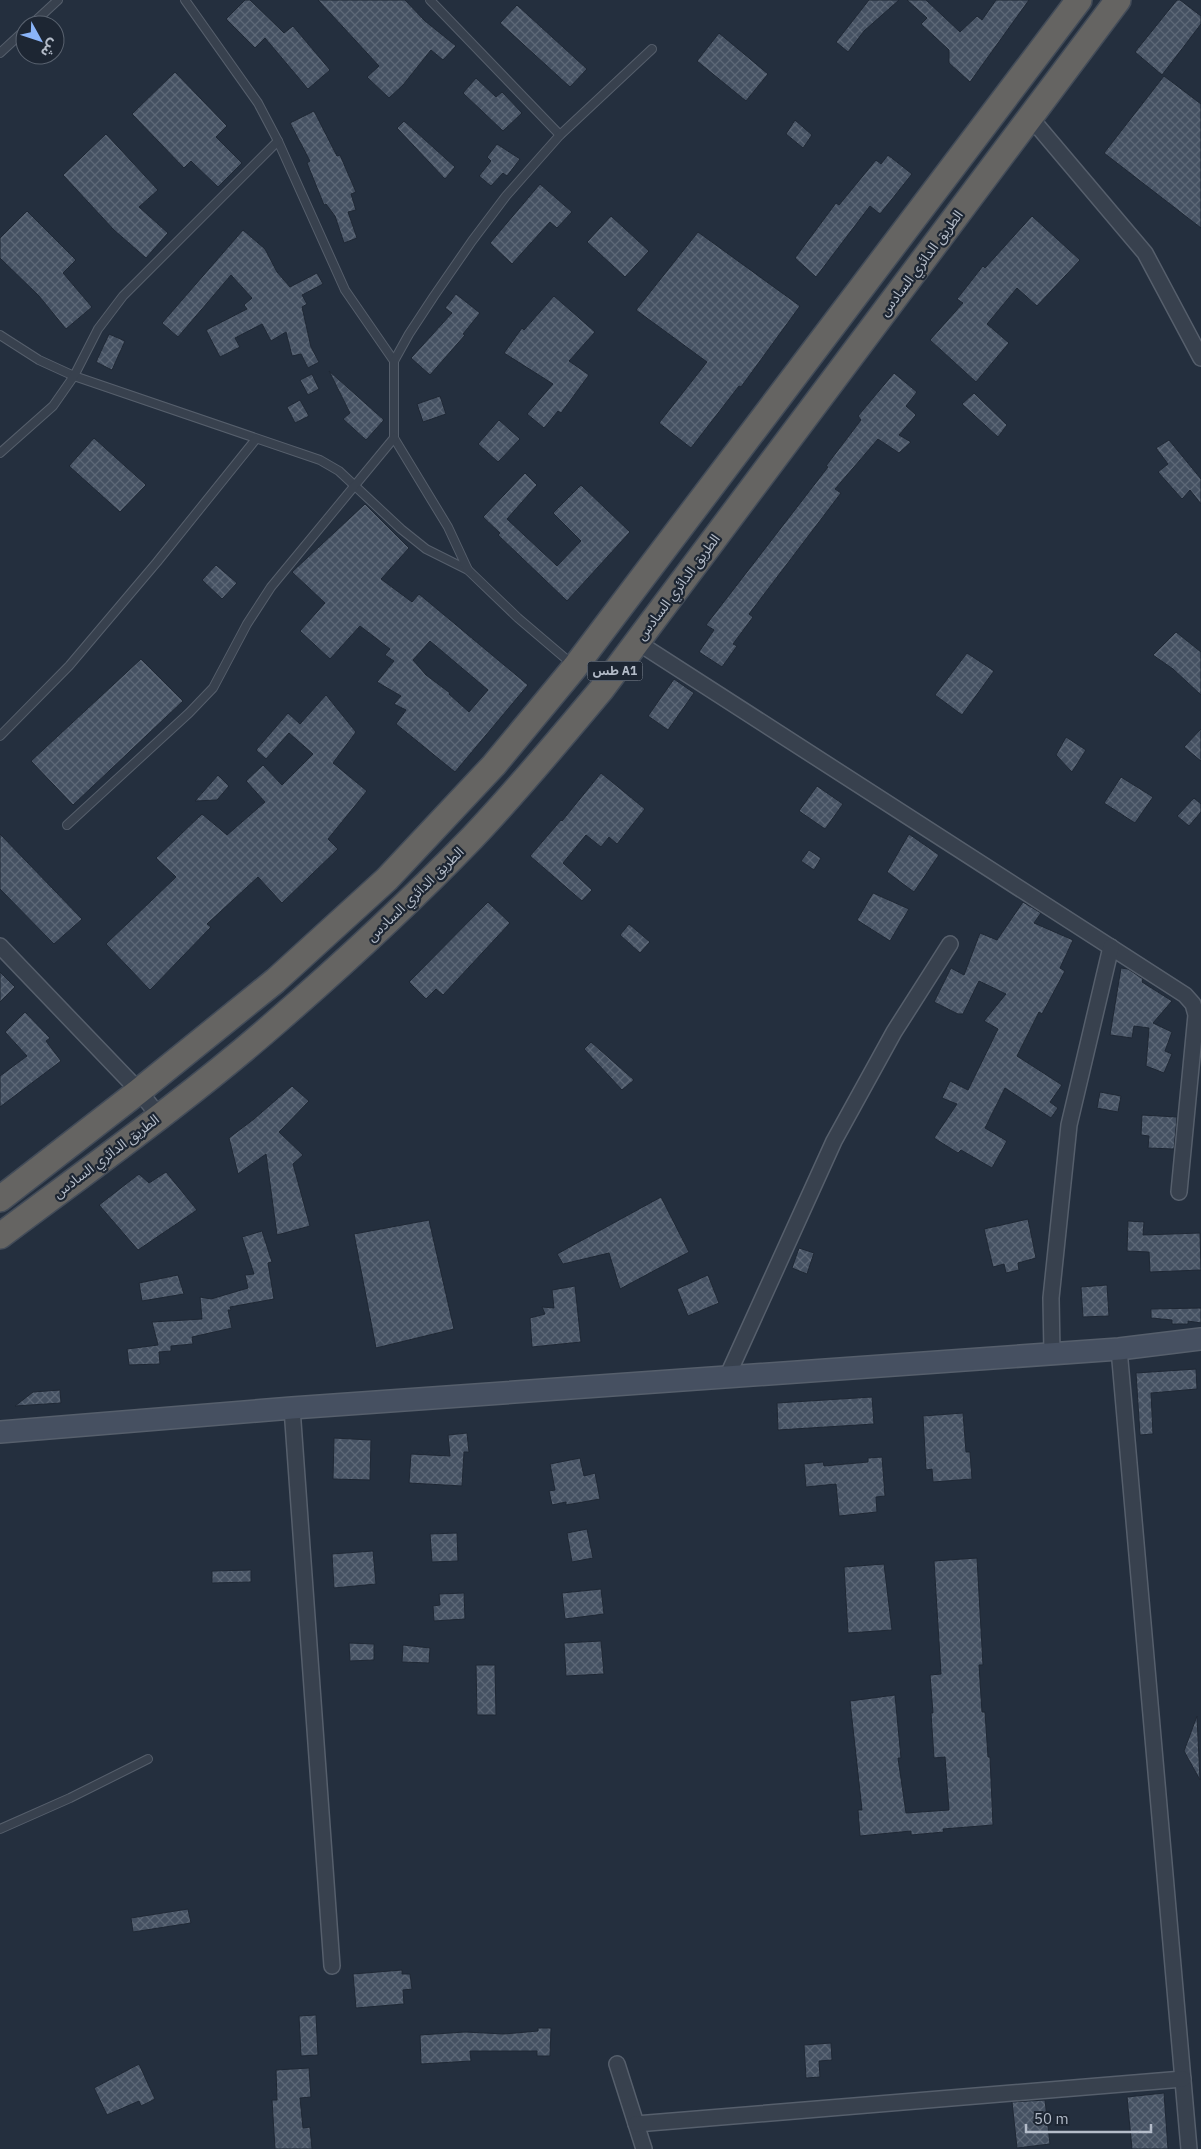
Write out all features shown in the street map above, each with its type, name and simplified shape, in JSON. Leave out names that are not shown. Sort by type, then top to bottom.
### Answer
[{"type":"highway","name":"طس A1","points":[[0,1199],[275,981],[387,879],[494,765],[575,667],[1079,0]]},
{"type":"highway","name":"الطريق الدائري السادس","points":[[0,1236],[159,1116],[274,1024],[376,933],[472,838],[520,786],[601,690],[1118,0]]},
{"type":"highway","points":[[575,667],[601,690]]},
{"type":"highway","points":[[354,909],[376,933]]},
{"type":"main road","points":[[0,1432],[292,1408],[1119,1349],[1201,1339]]},
{"type":"street","points":[[1030,117],[1145,254],[1201,358]]},
{"type":"street","points":[[637,642],[1185,995],[1193,1004],[1196,1015],[1179,1192]]},
{"type":"street","points":[[728,1377],[834,1141],[894,1032],[950,944]]},
{"type":"street","points":[[0,946],[139,1090],[159,1116]]},
{"type":"street","points":[[1052,1353],[1051,1298],[1069,1125],[1111,948]]},
{"type":"street","points":[[1119,1349],[1189,2149]]},
{"type":"street","points":[[292,1408],[332,1966]]},
{"type":"street","points":[[617,2064],[644,2149]]},
{"type":"street","points":[[636,2124],[1183,2079]]},
{"type":"lane","points":[[42,15],[58,0]]},
{"type":"lane","points":[[185,0],[253,94],[278,141],[345,290],[394,361]]},
{"type":"lane","points":[[430,0],[560,135]]},
{"type":"lane","points":[[0,53],[15,39]]},
{"type":"lane","points":[[468,570],[448,527],[394,438],[394,361],[409,334],[472,240],[506,196],[560,135],[652,49]]},
{"type":"lane","points":[[0,453],[53,406],[74,376],[98,329],[123,296],[278,141]]},
{"type":"lane","points":[[0,335],[39,360],[74,376],[320,460],[339,472],[401,529],[426,549],[468,570],[518,618],[575,667]]},
{"type":"lane","points":[[0,736],[69,666],[157,562],[256,438]]},
{"type":"lane","points":[[67,825],[189,714],[213,688],[247,624],[271,586],[394,438]]},
{"type":"lane","points":[[0,1829],[70,1798],[148,1759]]},
{"type":"building","points":[[245,0],[250,0],[284,33],[293,26],[330,70],[308,89],[265,38],[255,48],[226,19]]},
{"type":"building","points":[[318,0],[405,0],[425,21],[456,46],[443,60],[431,50],[403,85],[389,98],[367,77],[379,66]]},
{"type":"building","points":[[869,0],[899,0],[864,31],[848,52],[836,42]]},
{"type":"building","points":[[907,0],[926,0],[960,32],[977,16],[982,20],[996,0],[1029,0],[970,82],[949,63],[949,50],[921,24],[927,18]]},
{"type":"building","points":[[1177,0],[1180,0],[1201,16],[1201,24],[1162,75],[1135,52]]},
{"type":"building","points":[[517,5],[587,69],[570,87],[500,23]]},
{"type":"building","points":[[719,33],[768,74],[746,101],[697,61]]},
{"type":"building","points":[[175,72],[227,126],[216,137],[242,163],[218,187],[191,161],[184,168],[132,114]]},
{"type":"building","points":[[1164,76],[1201,104],[1201,228],[1104,153]]},
{"type":"building","points":[[476,78],[496,97],[502,92],[522,113],[503,131],[463,93]]},
{"type":"building","points":[[314,111],[337,156],[340,155],[356,192],[351,194],[356,210],[348,212],[357,238],[344,243],[335,216],[326,204],[324,205],[307,163],[310,161],[290,123]]},
{"type":"building","points":[[795,120],[812,135],[803,148],[786,134]]},
{"type":"building","points":[[404,121],[455,167],[445,179],[397,128]]},
{"type":"building","points":[[106,134],[158,190],[139,207],[168,233],[146,258],[114,230],[63,175]]},
{"type":"building","points":[[497,144],[520,159],[507,176],[503,173],[491,186],[479,176],[491,161],[487,157]]},
{"type":"building","points":[[888,155],[912,174],[880,214],[870,206],[816,277],[795,258],[836,203],[839,205],[876,160],[881,164]]},
{"type":"building","points":[[540,184],[572,212],[557,228],[550,222],[512,264],[490,243]]},
{"type":"building","points":[[27,211],[76,260],[63,273],[92,307],[66,329],[39,296],[0,258],[0,238]]},
{"type":"building","points":[[611,216],[649,251],[625,277],[587,242]]},
{"type":"building","points":[[1032,216],[1080,260],[1037,306],[1017,288],[987,324],[1009,343],[976,382],[930,340],[963,303],[957,299],[983,266],[985,268]]},
{"type":"building","points":[[243,230],[265,249],[277,272],[290,287],[317,273],[323,284],[302,295],[307,304],[302,307],[311,347],[319,362],[308,368],[301,354],[292,356],[286,332],[271,341],[262,324],[235,338],[240,347],[220,357],[206,330],[247,309],[244,305],[252,298],[231,275],[178,337],[162,323]]},
{"type":"building","points":[[698,232],[800,306],[741,387],[739,386],[691,448],[659,423],[707,362],[636,310]]},
{"type":"building","points":[[456,294],[480,313],[463,334],[465,335],[430,375],[411,358],[452,313],[445,308]]},
{"type":"building","points":[[554,296],[595,332],[569,361],[589,375],[561,413],[558,411],[544,428],[527,414],[553,384],[504,353],[522,328],[524,330]]},
{"type":"building","points":[[109,334],[125,341],[112,370],[96,362]]},
{"type":"building","points":[[329,371],[384,420],[366,440],[343,419],[350,413]]},
{"type":"building","points":[[894,373],[917,392],[906,406],[916,415],[899,435],[911,442],[899,453],[878,439],[835,489],[841,493],[749,614],[753,617],[733,644],[737,646],[722,667],[699,652],[714,630],[706,625],[828,467],[826,466],[861,420],[858,416]]},
{"type":"building","points":[[312,374],[319,389],[308,395],[300,380]]},
{"type":"building","points":[[974,393],[1007,425],[998,437],[962,404]]},
{"type":"building","points":[[440,396],[446,414],[423,422],[417,404]]},
{"type":"building","points":[[300,400],[309,416],[295,423],[287,407]]},
{"type":"building","points":[[499,420],[520,439],[498,462],[478,444]]},
{"type":"building","points":[[94,438],[146,485],[120,512],[69,466]]},
{"type":"building","points":[[1169,440],[1201,479],[1201,504],[1190,490],[1182,499],[1158,472],[1168,464],[1156,448]]},
{"type":"building","points":[[525,473],[537,485],[507,519],[557,566],[581,541],[553,513],[581,485],[630,532],[567,601],[498,535],[500,533],[483,517]]},
{"type":"building","points":[[365,504],[409,548],[381,579],[412,602],[419,594],[528,685],[455,772],[396,724],[406,710],[394,704],[401,696],[377,682],[394,661],[385,655],[390,649],[360,626],[330,659],[300,631],[325,603],[292,572]],"holes":[[[430,641],[488,690],[469,712],[450,693],[426,675],[413,660]]]},
{"type":"building","points":[[216,565],[237,583],[222,599],[202,580]]},
{"type":"building","points":[[1176,632],[1201,652],[1201,695],[1173,669],[1153,655]]},
{"type":"building","points":[[967,653],[994,671],[962,715],[935,695]]},
{"type":"building","points":[[141,659],[183,701],[73,805],[31,761]]},
{"type":"building","points":[[674,679],[694,693],[668,730],[648,716]]},
{"type":"building","points":[[326,695],[356,732],[333,763],[367,791],[328,839],[338,849],[282,903],[258,877],[207,924],[211,927],[150,990],[106,944],[176,877],[156,858],[202,814],[227,835],[265,802],[246,781],[263,765],[282,785],[313,754],[289,733],[266,759],[256,750],[288,713],[300,724]]},
{"type":"building","points":[[1201,729],[1201,761],[1184,747]]},
{"type":"building","points":[[1066,737],[1086,750],[1072,772],[1056,755]]},
{"type":"building","points":[[601,773],[645,809],[617,844],[609,837],[601,847],[586,835],[563,863],[592,890],[582,901],[530,856],[562,821]]},
{"type":"building","points":[[218,775],[229,786],[217,800],[195,801]]},
{"type":"building","points":[[1121,777],[1153,797],[1135,823],[1104,803]]},
{"type":"building","points":[[817,786],[843,804],[825,829],[799,811]]},
{"type":"building","points":[[1194,798],[1201,804],[1201,812],[1189,826],[1177,816]]},
{"type":"building","points":[[0,834],[82,919],[54,944],[0,889]]},
{"type":"building","points":[[909,834],[939,855],[914,892],[887,872]]},
{"type":"building","points":[[809,850],[821,858],[814,870],[801,861]]},
{"type":"building","points":[[873,893],[909,909],[890,941],[857,920]]},
{"type":"building","points":[[488,902],[510,923],[443,995],[436,989],[426,999],[409,982]]},
{"type":"building","points":[[1023,902],[1041,913],[1034,923],[1073,940],[1060,968],[1065,971],[1042,1014],[1039,1012],[1017,1056],[1062,1085],[1050,1102],[1058,1108],[1051,1118],[1005,1088],[985,1128],[1007,1141],[992,1168],[961,1150],[958,1153],[934,1138],[957,1104],[942,1098],[950,1081],[968,1090],[998,1029],[984,1021],[1006,994],[979,981],[963,1014],[958,1014],[934,1002],[951,968],[964,975],[980,933],[997,940]]},
{"type":"building","points":[[629,924],[650,942],[640,953],[620,935]]},
{"type":"building","points":[[1121,968],[1128,969],[1143,979],[1142,982],[1172,1001],[1153,1023],[1172,1032],[1165,1051],[1172,1054],[1164,1073],[1146,1066],[1149,1028],[1134,1026],[1132,1038],[1110,1035]]},
{"type":"building","points":[[0,972],[15,987],[0,1002]]},
{"type":"building","points":[[25,1012],[50,1038],[46,1041],[61,1061],[0,1107],[0,1076],[27,1056],[5,1032]]},
{"type":"building","points":[[591,1042],[634,1080],[622,1090],[584,1049]]},
{"type":"building","points":[[292,1086],[309,1101],[279,1132],[303,1155],[293,1164],[310,1226],[277,1235],[266,1154],[238,1174],[229,1138]]},
{"type":"building","points":[[1100,1092],[1121,1096],[1118,1112],[1097,1108]]},
{"type":"building","points":[[1142,1115],[1177,1117],[1174,1149],[1148,1148],[1149,1136],[1141,1135]]},
{"type":"building","points":[[166,1172],[197,1210],[138,1250],[99,1205],[139,1174],[149,1183]]},
{"type":"building","points":[[661,1197],[689,1252],[620,1289],[609,1253],[563,1264],[557,1254]]},
{"type":"building","points":[[1028,1219],[1036,1258],[1018,1263],[1019,1270],[1006,1273],[1004,1264],[993,1267],[984,1229]]},
{"type":"building","points":[[429,1220],[454,1329],[376,1348],[354,1234]]},
{"type":"building","points":[[1128,1221],[1144,1222],[1143,1235],[1200,1233],[1201,1270],[1150,1272],[1149,1252],[1127,1251]]},
{"type":"building","points":[[262,1231],[272,1262],[268,1263],[274,1299],[230,1307],[231,1310],[228,1310],[232,1328],[192,1337],[193,1344],[171,1346],[171,1351],[159,1352],[160,1364],[129,1365],[127,1349],[158,1345],[152,1322],[202,1319],[200,1297],[211,1299],[248,1288],[245,1275],[254,1274],[242,1237]]},
{"type":"building","points":[[799,1248],[814,1253],[807,1274],[792,1268]]},
{"type":"building","points":[[178,1275],[184,1294],[142,1301],[139,1283]]},
{"type":"building","points":[[708,1275],[719,1303],[688,1316],[677,1289]]},
{"type":"building","points":[[1107,1285],[1109,1316],[1083,1317],[1081,1287]]},
{"type":"building","points":[[575,1286],[581,1342],[532,1347],[530,1318],[545,1314],[542,1307],[554,1308],[552,1290]]},
{"type":"building","points":[[1201,1308],[1201,1323],[1188,1321],[1188,1324],[1172,1324],[1172,1320],[1151,1318],[1151,1309]]},
{"type":"building","points":[[1196,1369],[1197,1389],[1151,1393],[1153,1434],[1140,1435],[1136,1373]]},
{"type":"building","points":[[60,1390],[61,1403],[15,1406],[33,1392]]},
{"type":"building","points":[[872,1397],[874,1424],[778,1430],[777,1403]]},
{"type":"building","points":[[963,1413],[966,1452],[970,1452],[972,1479],[933,1482],[932,1469],[926,1470],[923,1416]]},
{"type":"building","points":[[467,1433],[469,1452],[464,1452],[462,1486],[409,1483],[411,1454],[450,1456],[448,1435]]},
{"type":"building","points":[[334,1438],[371,1440],[370,1480],[333,1479]]},
{"type":"building","points":[[882,1457],[885,1496],[876,1497],[877,1512],[839,1516],[836,1484],[806,1487],[804,1464],[823,1462],[824,1466],[868,1462],[868,1458]]},
{"type":"building","points":[[580,1458],[584,1476],[595,1473],[600,1499],[566,1505],[566,1502],[552,1505],[549,1491],[555,1490],[550,1464]]},
{"type":"building","points":[[587,1529],[593,1558],[572,1562],[567,1533]]},
{"type":"building","points":[[457,1533],[458,1561],[432,1562],[430,1534]]},
{"type":"building","points":[[373,1551],[376,1584],[334,1588],[332,1554]]},
{"type":"building","points":[[977,1558],[983,1665],[979,1665],[982,1712],[985,1712],[988,1757],[990,1757],[993,1825],[943,1829],[944,1832],[911,1835],[911,1831],[860,1836],[858,1810],[862,1810],[850,1701],[895,1695],[901,1758],[898,1758],[906,1813],[949,1810],[945,1757],[934,1758],[931,1713],[933,1713],[930,1675],[941,1674],[934,1561]]},
{"type":"building","points":[[884,1564],[892,1630],[848,1633],[844,1567]]},
{"type":"building","points":[[251,1570],[251,1582],[212,1583],[212,1571]]},
{"type":"building","points":[[601,1589],[604,1614],[565,1619],[562,1593]]},
{"type":"building","points":[[464,1593],[465,1619],[434,1621],[433,1606],[440,1605],[439,1594]]},
{"type":"building","points":[[601,1641],[604,1674],[566,1676],[564,1643]]},
{"type":"building","points":[[349,1643],[374,1644],[374,1660],[350,1661]]},
{"type":"building","points":[[403,1645],[430,1648],[429,1663],[402,1662]]},
{"type":"building","points":[[476,1665],[495,1665],[496,1715],[477,1715]]},
{"type":"building","points":[[1197,1716],[1200,1780],[1184,1751]]},
{"type":"building","points":[[188,1909],[191,1923],[133,1932],[131,1918]]},
{"type":"building","points":[[402,1970],[402,1974],[410,1974],[412,1989],[403,1990],[404,2004],[356,2008],[353,1974]]},
{"type":"building","points":[[316,2015],[318,2055],[301,2056],[299,2016]]},
{"type":"building","points":[[538,2028],[551,2028],[550,2056],[537,2056],[537,2051],[470,2051],[471,2061],[421,2064],[420,2035],[465,2032],[504,2034],[538,2031]]},
{"type":"building","points":[[831,2043],[832,2060],[819,2061],[820,2077],[806,2078],[804,2045]]},
{"type":"building","points":[[139,2064],[155,2099],[141,2106],[139,2101],[107,2115],[94,2088]]},
{"type":"building","points":[[309,2068],[311,2097],[300,2098],[303,2128],[310,2127],[312,2149],[275,2149],[272,2100],[277,2100],[276,2070]]},
{"type":"building","points":[[1164,2093],[1168,2149],[1132,2149],[1127,2097]]},
{"type":"building","points":[[1045,2100],[1050,2144],[1017,2148],[1012,2102]]}]
